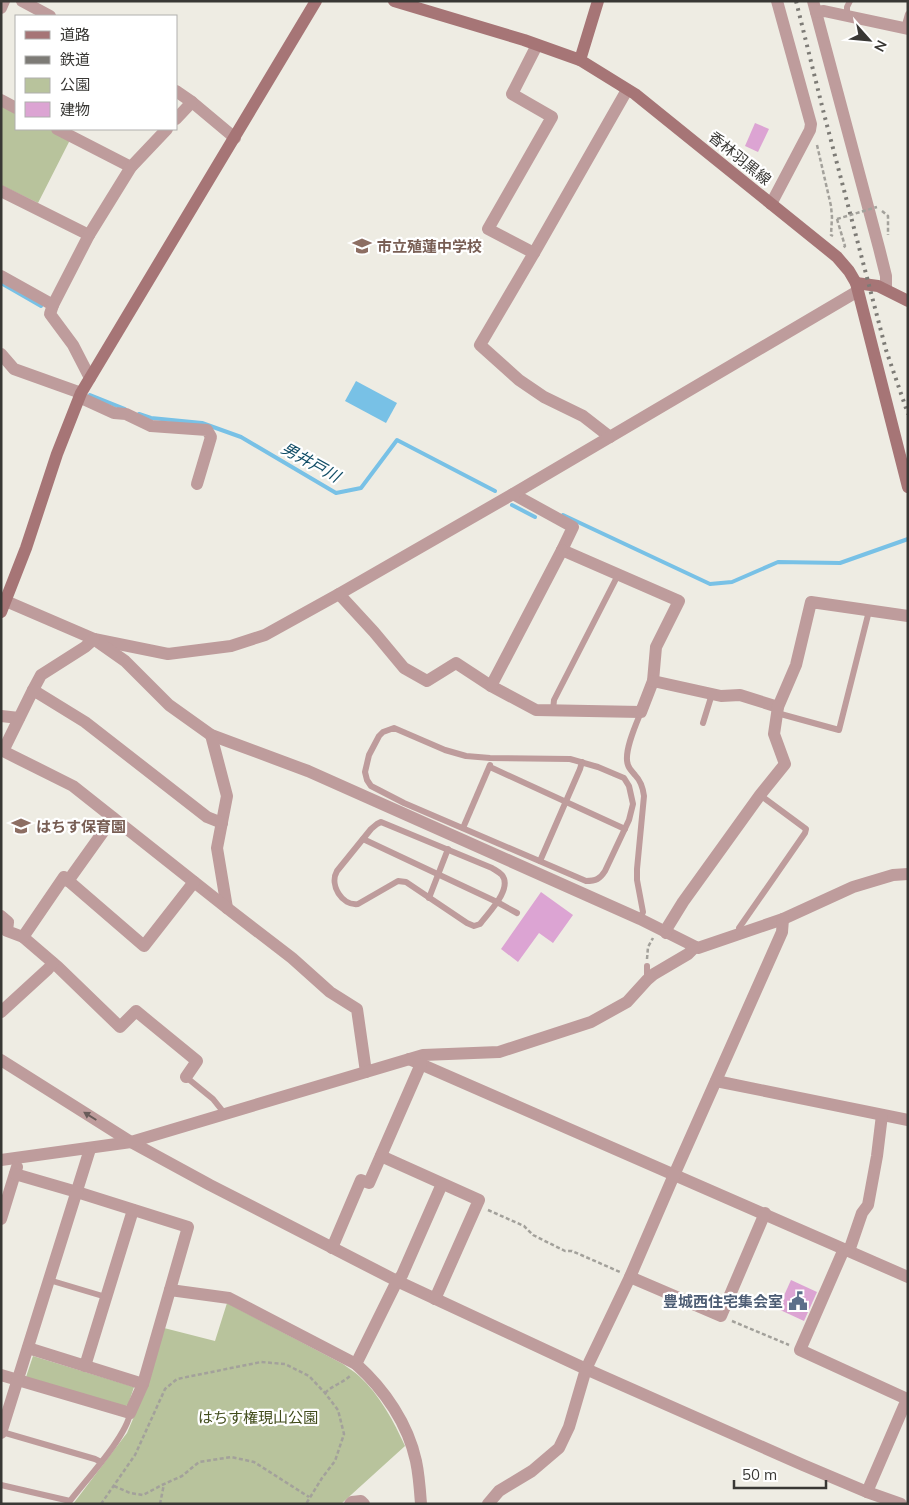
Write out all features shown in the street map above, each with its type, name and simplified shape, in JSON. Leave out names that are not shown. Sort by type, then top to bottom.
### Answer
[{"type":"street","points":[[1,8],[4,1]]},
{"type":"street","points":[[22,1],[48,15]]},
{"type":"street","points":[[316,1],[80,395],[57,454],[26,548],[3,604],[94,639],[168,654],[231,646],[265,635],[610,437],[857,287],[870,284],[886,289],[908,301]]},
{"type":"street","name":"香林羽黒線","points":[[394,1],[580,60],[635,94],[837,257],[849,270],[857,287],[908,487]]},
{"type":"street","points":[[580,60],[598,1]]},
{"type":"street","points":[[771,204],[810,130],[811,124],[777,1]]},
{"type":"street","points":[[815,6],[824,11],[906,28]]},
{"type":"street","points":[[815,6],[879,248],[886,276],[886,289]]},
{"type":"street","points":[[534,253],[488,229],[552,116],[512,94],[537,45]]},
{"type":"street","points":[[610,437],[582,416],[544,397],[519,380],[480,345],[627,90]]},
{"type":"street","points":[[178,92],[235,138]]},
{"type":"street","points":[[1,100],[15,107]]},
{"type":"street","points":[[178,117],[192,102]]},
{"type":"street","points":[[59,130],[131,167]]},
{"type":"street","points":[[90,378],[73,344],[50,314],[89,235],[131,167],[166,130]]},
{"type":"street","points":[[1,191],[89,235]]},
{"type":"street","points":[[1,276],[53,306]]},
{"type":"street","points":[[1,354],[14,369],[80,395],[114,413],[126,414],[152,426],[207,430],[211,437],[197,484]]},
{"type":"street","points":[[491,686],[573,527],[513,494]]},
{"type":"street","points":[[339,594],[404,668],[427,681],[456,663],[491,686],[536,710],[642,712],[653,681],[656,647],[679,601],[562,550]]},
{"type":"street","points":[[661,933],[667,928],[682,902],[785,764],[774,734],[777,710],[796,665],[811,602],[908,616]]},
{"type":"street","points":[[94,639],[85,647],[41,675],[3,751],[73,786],[292,958],[330,992],[357,1009],[366,1072]]},
{"type":"street","points":[[94,639],[125,661],[169,705],[211,735],[308,771],[640,919],[661,933],[698,948],[783,919],[853,887],[893,875],[908,874]]},
{"type":"street","points":[[653,681],[720,696],[740,695],[777,710]]},
{"type":"street","points":[[33,690],[85,722],[207,817],[222,822]]},
{"type":"street","points":[[1,716],[19,718]]},
{"type":"street","points":[[211,735],[227,796],[218,848],[227,908]]},
{"type":"street","points":[[68,881],[113,818]]},
{"type":"street","points":[[22,937],[64,877],[144,946],[194,882]]},
{"type":"street","points":[[1,916],[8,922],[7,931],[22,937],[120,1027],[136,1011],[198,1061],[186,1077]]},
{"type":"street","points":[[488,1504],[499,1491],[532,1471],[559,1448],[569,1427],[586,1370],[630,1277],[782,932],[783,919]]},
{"type":"street","points":[[332,1248],[361,1180],[369,1183],[381,1156],[415,1062],[423,1055],[499,1052],[591,1022],[627,1002],[654,974],[688,954],[695,947]]},
{"type":"street","points":[[1,1012],[48,969],[52,963]]},
{"type":"street","points":[[1,1060],[131,1142],[210,1185],[397,1281],[586,1370],[867,1492],[901,1504]]},
{"type":"street","points":[[1,1160],[131,1142],[366,1072],[415,1062],[908,1276]]},
{"type":"street","points":[[716,1081],[908,1120]]},
{"type":"street","points":[[867,1492],[907,1400],[800,1350],[847,1250],[862,1213],[868,1205],[882,1115]]},
{"type":"street","points":[[2,1432],[90,1149]]},
{"type":"street","points":[[381,1156],[479,1200],[435,1299]]},
{"type":"street","points":[[1,1219],[20,1157]]},
{"type":"street","points":[[1,1375],[130,1414],[143,1384],[188,1228],[15,1174]]},
{"type":"street","points":[[357,1366],[397,1281],[402,1275],[442,1184]]},
{"type":"street","points":[[85,1366],[133,1210]]},
{"type":"street","points":[[630,1277],[721,1316],[765,1213]]},
{"type":"street","points":[[170,1290],[228,1298],[357,1366],[372,1379],[397,1413],[409,1436],[416,1463],[421,1504]]},
{"type":"street","points":[[28,1348],[143,1384]]},
{"type":"street","points":[[350,1504],[361,1501],[364,1504]]},
{"type":"lane","points":[[846,16],[850,1]]},
{"type":"lane","points":[[906,28],[908,14]]},
{"type":"lane","points":[[553,710],[554,700],[618,575]]},
{"type":"lane","points":[[777,710],[839,730],[869,611]]},
{"type":"lane","points":[[703,723],[712,694]]},
{"type":"lane","points":[[640,919],[643,912],[637,880],[637,869],[644,796],[638,779],[627,764],[627,758],[628,749],[642,712]]},
{"type":"lane","points":[[394,728],[458,754],[490,758],[570,759],[598,767],[624,778],[629,786],[633,804],[629,820],[601,878],[594,881],[586,881],[404,803],[371,786],[365,772],[369,755],[379,736],[383,732],[394,728]]},
{"type":"lane","points":[[463,828],[490,768],[490,758]]},
{"type":"lane","points":[[540,861],[582,762]]},
{"type":"lane","points":[[490,768],[625,829]]},
{"type":"lane","points":[[740,934],[739,928],[805,834],[806,829],[760,795]]},
{"type":"lane","points":[[382,822],[492,868],[502,876],[505,881],[505,888],[480,924],[474,926],[406,882],[398,881],[358,904],[352,905],[340,896],[334,876],[362,839],[376,824],[382,822]]},
{"type":"lane","points":[[362,839],[517,913]]},
{"type":"lane","points":[[429,898],[448,849]]},
{"type":"lane","points":[[647,966],[647,980]]},
{"type":"lane","points":[[186,1077],[213,1099],[225,1114]]},
{"type":"lane","points":[[49,1280],[106,1297]]},
{"type":"lane","points":[[1,1485],[70,1501],[117,1442],[129,1421],[130,1414]]},
{"type":"lane","points":[[2,1432],[101,1462]]},
{"type":"path","points":[[817,145],[831,206],[831,235],[836,240]]},
{"type":"path","points":[[844,243],[837,219],[877,207],[888,216],[889,226]]},
{"type":"path","points":[[841,246],[841,251]]},
{"type":"path","points":[[647,966],[648,947],[661,933]]},
{"type":"path","points":[[476,1205],[524,1226],[533,1235],[565,1251],[572,1251],[630,1277]]},
{"type":"path","points":[[721,1316],[800,1350]]},
{"type":"path","points":[[100,1504],[135,1455],[165,1389],[177,1379],[261,1362],[285,1364],[309,1376],[338,1410],[344,1434],[335,1461],[306,1504]]},
{"type":"path","points":[[325,1393],[332,1386],[343,1382],[357,1366]]},
{"type":"path","points":[[114,1486],[130,1494],[143,1495],[182,1476],[199,1462],[231,1457],[254,1462],[309,1497]]},
{"type":"path","points":[[160,1504],[164,1484]]},
{"type":"green space","points":[[1,105],[15,112],[15,130],[51,130],[70,140],[38,203],[1,185]]},
{"type":"green space","name":"はちす権現山公園","points":[[227,1303],[343,1364],[356,1373],[367,1383],[380,1400],[405,1446],[341,1504],[73,1504],[127,1433],[147,1386],[164,1328],[215,1341]]},
{"type":"green space","points":[[33,1356],[134,1387],[128,1405],[124,1407],[26,1377]]},
{"type":"water","points":[[356,381],[397,403],[386,423],[345,401]]},
{"type":"building","points":[[755,123],[769,129],[758,152],[745,146]]},
{"type":"building","points":[[541,892],[573,915],[553,943],[539,933],[518,962],[501,949]]},
{"type":"building","name":"豊城西住宅集会室","points":[[791,1280],[817,1292],[804,1321],[778,1309]]},
{"type":"waterway","name":"男井戸川","points":[[1,283],[41,306]]},
{"type":"waterway","name":"男井戸川","points":[[90,395],[125,409]]},
{"type":"waterway","name":"男井戸川","points":[[139,414],[151,418],[202,423],[241,437],[336,493],[361,488],[397,440],[495,491]]},
{"type":"waterway","name":"男井戸川","points":[[512,505],[535,517]]},
{"type":"waterway","name":"男井戸川","points":[[563,515],[710,584],[732,582],[778,562],[840,563],[908,539]]},
{"type":"railway","points":[[796,1],[886,350],[908,414]]},
{"type":"place","name":"市立殖蓮中学校","points":[[362,246]]},
{"type":"place","name":"はちす保育園","points":[[21,826]]},
{"type":"place","name":"豊城西住宅集会室","points":[[798,1301]]}]
